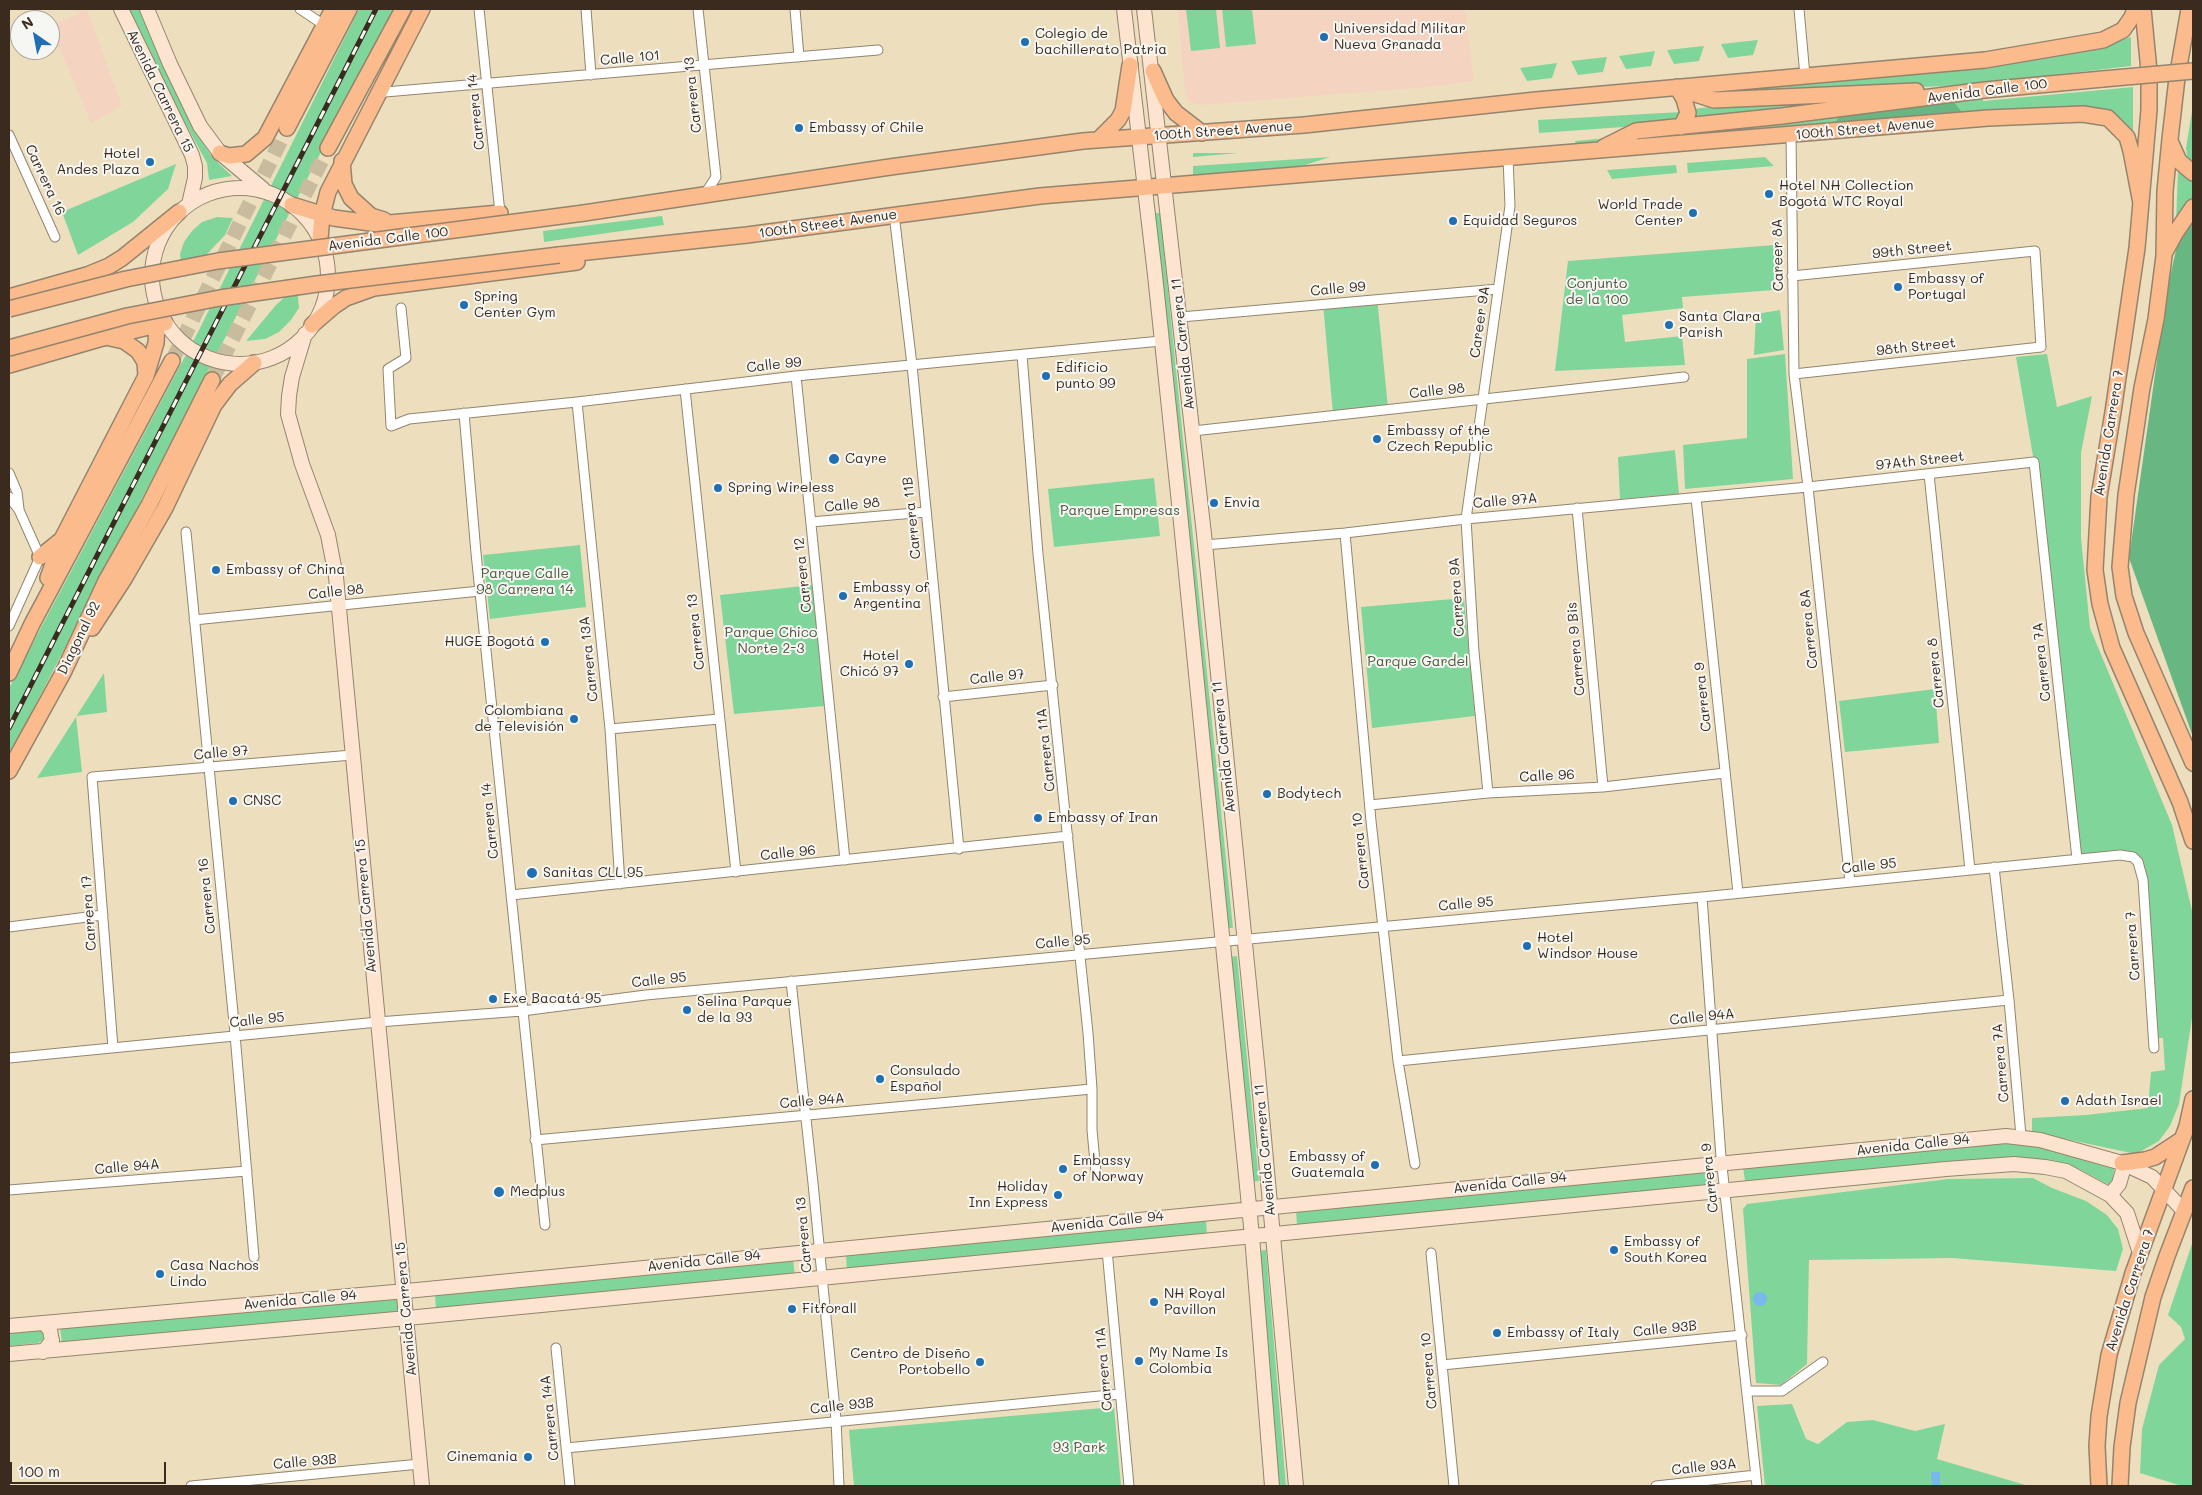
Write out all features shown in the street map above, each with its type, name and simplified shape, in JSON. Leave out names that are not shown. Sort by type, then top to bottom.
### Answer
[{"type":"main road","name":"Avenida Carrera 15","points":[[121,9],[192,155],[195,178],[184,208]]},
{"type":"main road","name":"Avenida Carrera 15","points":[[147,9],[170,64],[200,126],[220,153],[265,192]]},
{"type":"main road","points":[[220,153],[228,156],[246,154],[265,138],[333,9]]},
{"type":"main road","points":[[287,128],[349,9]]},
{"type":"main road","points":[[328,148],[403,9]]},
{"type":"main road","points":[[320,239],[322,215],[328,192],[342,161],[422,9]]},
{"type":"main road","name":"Avenida Carrera 11","points":[[1124,9],[1145,187],[1252,1236],[1272,1486]]},
{"type":"main road","name":"Avenida Carrera 11","points":[[1144,9],[1181,317],[1205,544],[1296,1486]]},
{"type":"main road","name":"100th Street Avenue","points":[[713,188],[1099,139],[1304,125],[1677,87],[1985,60],[2095,42],[2123,30],[2136,9]]},
{"type":"main road","name":"Avenida Carrera 7","points":[[2143,9],[2149,71],[2149,110],[2137,248],[2099,497],[2095,570],[2100,604],[2112,648],[2180,802],[2193,841]]},
{"type":"main road","name":"Avenida Carrera 7","points":[[2189,9],[2176,78],[2170,139],[2164,256],[2156,319],[2142,388],[2126,495],[2120,567],[2124,596],[2136,633],[2193,763]]},
{"type":"main road","points":[[1099,139],[1118,120],[1123,111],[1130,65]]},
{"type":"main road","points":[[1152,72],[1162,93],[1176,113],[1202,133]]},
{"type":"main road","name":"Avenida Calle 100","points":[[1715,123],[1985,90],[2103,78],[2193,72]]},
{"type":"main road","points":[[1677,87],[1684,99],[1688,113],[1681,127]]},
{"type":"main road","name":"100th Street Avenue","points":[[1677,87],[1714,100],[1884,92],[1985,90]]},
{"type":"main road","name":"100th Street Avenue","points":[[747,235],[1040,196],[1988,118],[2083,114],[2101,116],[2115,123],[2127,137],[2132,151],[2141,203]]},
{"type":"main road","points":[[1691,143],[1715,123]]},
{"type":"main road","name":"100th Street Avenue","points":[[1596,151],[1636,131],[1715,123]]},
{"type":"main road","points":[[2170,139],[2179,161],[2193,173]]},
{"type":"main road","points":[[342,161],[344,184],[356,204],[371,216],[395,223]]},
{"type":"main road","points":[[9,297],[87,275],[109,266],[122,258],[184,208],[205,195],[224,189],[245,188],[265,192],[292,205],[322,215],[362,223],[395,223],[500,213]]},
{"type":"main road","name":"Avenida Calle 100","points":[[9,310],[126,279],[218,261],[584,213],[713,188]]},
{"type":"main road","points":[[292,205],[311,224],[320,239],[327,264],[324,302],[309,330]]},
{"type":"main road","points":[[32,624],[62,539],[146,376],[155,347],[160,319],[152,280],[155,250],[161,236],[184,208]]},
{"type":"main road","points":[[2164,256],[2176,232],[2193,208]]},
{"type":"main road","points":[[160,319],[180,341],[199,354],[226,363],[254,362],[279,354],[309,330],[334,306],[346,298],[374,288],[560,265],[747,235]]},
{"type":"main road","points":[[9,348],[127,316],[202,301],[317,284],[747,235]]},
{"type":"main road","points":[[9,365],[160,319]]},
{"type":"main road","name":"Avenida Carrera 15","points":[[309,330],[292,377],[288,414],[302,464],[328,535],[333,555],[422,1486]]},
{"type":"main road","points":[[99,339],[116,338],[132,345],[142,356],[146,376]]},
{"type":"main road","points":[[9,673],[32,624],[172,361]]},
{"type":"main road","points":[[62,673],[124,579],[165,508],[214,405],[228,386],[254,362]]},
{"type":"main road","name":"Diagonal 92","points":[[9,771],[62,673],[106,582],[149,505],[212,380]]},
{"type":"main road","points":[[40,557],[62,539]]},
{"type":"main road","name":"Avenida Carrera 7","points":[[2098,1486],[2097,1446],[2099,1416],[2107,1363],[2119,1317],[2140,1253],[2182,1140],[2193,1100]]},
{"type":"main road","name":"Avenida Calle 94","points":[[9,1326],[404,1290],[1722,1162],[2021,1136],[2058,1144],[2122,1163],[2152,1176],[2184,1210]]},
{"type":"main road","points":[[2110,1195],[2119,1184],[2122,1163],[2155,1157],[2182,1140]]},
{"type":"main road","name":"Avenida Calle 94","points":[[9,1354],[407,1318],[1725,1190],[2014,1164],[2066,1171],[2110,1195],[2121,1204],[2127,1213],[2140,1253]]},
{"type":"main road","name":"Avenida Carrera 7","points":[[2120,1486],[2123,1438],[2138,1359],[2160,1275],[2193,1188]]},
{"type":"main road","points":[[44,1323],[50,1330],[52,1341],[44,1352]]},
{"type":"street","points":[[300,9],[324,25]]},
{"type":"street","name":"Carrera 14","points":[[480,9],[500,213]]},
{"type":"street","points":[[586,9],[591,75]]},
{"type":"street","name":"Carrera 13","points":[[698,9],[713,188]]},
{"type":"street","points":[[795,9],[799,56]]},
{"type":"street","points":[[1799,9],[1805,76]]},
{"type":"street","name":"Calle 101","points":[[385,92],[878,50]]},
{"type":"street","name":"Carrera 16","points":[[9,135],[56,237]]},
{"type":"street","name":"Career 8A","points":[[1791,135],[1794,374]]},
{"type":"street","name":"Career 9A","points":[[1466,519],[1511,193],[1508,158]]},
{"type":"street","name":"Carrera 11B","points":[[894,214],[912,365],[959,848]]},
{"type":"street","name":"99th Street","points":[[1792,276],[2035,251],[2041,347]]},
{"type":"street","name":"Calle 99","points":[[1181,317],[1498,288]]},
{"type":"street","name":"Calle 99","points":[[401,308],[406,358],[388,369],[391,426],[409,419],[577,402],[796,376],[1161,341]]},
{"type":"street","name":"98th Street","points":[[1794,374],[2041,347]]},
{"type":"street","name":"Carrera 11A","points":[[1022,355],[1038,546],[1068,836],[1078,954],[1088,1033],[1092,1089],[1092,1130],[1096,1173]]},
{"type":"street","name":"Carrera 8A","points":[[1794,374],[1808,487],[1850,882]]},
{"type":"street","name":"Carrera 12","points":[[796,376],[845,860]]},
{"type":"street","name":"Calle 98","points":[[1193,431],[1684,377]]},
{"type":"street","name":"Carrera 13","points":[[685,389],[736,872]]},
{"type":"street","name":"Carrera 13A","points":[[577,402],[610,729],[620,884]]},
{"type":"street","name":"Carrera 14","points":[[464,414],[522,1012],[545,1225]]},
{"type":"street","name":"97Ath Street","points":[[1808,487],[2034,462]]},
{"type":"street","name":"Carrera 7A","points":[[2034,462],[2077,859]]},
{"type":"street","points":[[9,474],[17,492],[19,510]]},
{"type":"street","name":"Carrera 8","points":[[1929,474],[1970,870]]},
{"type":"street","name":"Calle 97A","points":[[1205,544],[1345,533],[1466,519],[1808,487]]},
{"type":"street","points":[[9,497],[19,510],[40,557],[9,626]]},
{"type":"street","name":"Carrera 9","points":[[1696,498],[1738,893]]},
{"type":"street","name":"Carrera 9 Bis","points":[[1577,508],[1603,787]]},
{"type":"street","name":"Calle 98","points":[[811,522],[926,512]]},
{"type":"street","name":"Carrera 9A","points":[[1466,519],[1474,652],[1488,793]]},
{"type":"street","name":"Carrera 16","points":[[186,532],[235,1036],[254,1257]]},
{"type":"street","name":"Carrera 10","points":[[1345,533],[1383,925],[1398,1061],[1414,1164]]},
{"type":"street","name":"Calle 98","points":[[194,620],[480,591]]},
{"type":"street","name":"Calle 97","points":[[943,696],[1053,685]]},
{"type":"street","points":[[610,729],[719,719]]},
{"type":"street","name":"Calle 97","points":[[92,777],[352,755]]},
{"type":"street","name":"Calle 96","points":[[1370,805],[1488,793],[1603,787],[1725,774]]},
{"type":"street","name":"Carrera 17","points":[[92,777],[113,1048]]},
{"type":"street","name":"Calle 96","points":[[511,895],[1068,836]]},
{"type":"street","name":"Calle 95","points":[[9,1058],[378,1022],[522,1012],[646,995],[1383,925],[1702,897],[2120,855]]},
{"type":"street","name":"Carrera 7","points":[[2120,855],[2133,857],[2138,862],[2143,880],[2154,1048]]},
{"type":"street","name":"Carrera 7A","points":[[1994,868],[2009,1000],[2021,1136]]},
{"type":"street","name":"Carrera 9","points":[[1702,897],[1710,1030],[1722,1162],[1757,1486]]},
{"type":"street","points":[[9,927],[103,915]]},
{"type":"street","name":"Carrera 13","points":[[791,981],[820,1250],[836,1420],[839,1486]]},
{"type":"street","name":"Calle 94A","points":[[1398,1061],[2009,1000]]},
{"type":"street","name":"Calle 94A","points":[[536,1140],[1092,1089]]},
{"type":"street","name":"Calle 94A","points":[[9,1190],[246,1171]]},
{"type":"street","name":"Carrera 11A","points":[[1107,1250],[1129,1486]]},
{"type":"street","name":"Carrera 10","points":[[1431,1253],[1454,1486]]},
{"type":"street","name":"Calle 93B","points":[[1442,1365],[1742,1336]]},
{"type":"street","name":"Carrera 14A","points":[[556,1348],[570,1486]]},
{"type":"street","points":[[1747,1391],[1782,1392],[1823,1362]]},
{"type":"street","name":"Calle 93B","points":[[566,1448],[686,1438],[836,1420],[1120,1394]]},
{"type":"street","name":"Calle 93B","points":[[191,1486],[272,1482],[420,1464]]},
{"type":"street","name":"Calle 93A","points":[[1656,1486],[1756,1475]]},
{"type":"shaded area","name":"Universidad Militar Nueva Granada","points":[[1178,9],[1465,9],[1474,81],[1429,87],[1198,105],[1188,100],[1185,93]]},
{"type":"shaded area","points":[[87,10],[122,106],[91,123],[60,50],[60,22]]},
{"type":"green space","points":[[128,9],[140,9],[159,57],[203,143],[213,158],[232,176],[209,180],[207,163],[163,83]]},
{"type":"green space","points":[[359,9],[395,9],[9,756],[9,688],[198,332]]},
{"type":"green space","points":[[1186,9],[1216,9],[1220,48],[1191,51]]},
{"type":"green space","points":[[1222,9],[1252,9],[1256,44],[1226,47]]},
{"type":"green space","points":[[2131,37],[2131,66],[1969,85],[1727,95],[1712,90],[2105,46]]},
{"type":"green space","points":[[1758,40],[1753,55],[1728,58],[1721,44]]},
{"type":"green space","points":[[1704,46],[1699,61],[1674,64],[1667,50]]},
{"type":"green space","points":[[1655,51],[1651,66],[1626,69],[1619,56]]},
{"type":"green space","points":[[1607,57],[1603,72],[1578,75],[1571,61]]},
{"type":"green space","points":[[1557,63],[1552,78],[1527,81],[1520,68]]},
{"type":"green space","points":[[2133,87],[2133,133],[2120,120],[1726,134],[1724,130],[1982,96],[1983,101]]},
{"type":"green space","points":[[1882,99],[1692,120],[1692,109],[1746,103]]},
{"type":"green space","points":[[1952,100],[1965,116],[1835,125],[1839,115]]},
{"type":"green space","points":[[2193,105],[2193,162],[2187,156],[2186,148]]},
{"type":"green space","points":[[1681,112],[1680,123],[1539,133],[1538,120]]},
{"type":"green space","points":[[1687,131],[1688,136],[1576,146],[1575,141]]},
{"type":"green space","points":[[1193,153],[1239,153],[1193,157]]},
{"type":"green space","points":[[1330,157],[1299,167],[1193,178],[1193,166]]},
{"type":"green space","points":[[1765,157],[1774,166],[1688,173],[1687,163]]},
{"type":"green space","points":[[176,164],[168,189],[133,222],[78,255],[62,212]]},
{"type":"green space","points":[[1676,165],[1677,173],[1612,179],[1607,170]]},
{"type":"green space","points":[[2178,171],[2193,181],[2193,198],[2176,221]]},
{"type":"green space","points":[[1151,213],[1160,213],[1233,928],[1224,928]]},
{"type":"green space","points":[[662,216],[664,225],[544,242],[543,231]]},
{"type":"green space","points":[[217,217],[233,218],[225,235],[197,265],[181,263],[180,254],[184,242],[192,231],[202,222]]},
{"type":"green space","points":[[2193,222],[2193,737],[2129,558],[2167,290],[2179,237]]},
{"type":"green space","name":"Conjunto de la 100","points":[[1775,245],[1774,290],[1682,297],[1683,308],[1622,315],[1625,342],[1682,336],[1685,365],[1555,371],[1568,261]]},
{"type":"green space","points":[[297,286],[299,308],[291,320],[279,332],[265,339],[246,341],[276,305]]},
{"type":"green space","points":[[1377,297],[1388,408],[1333,414],[1323,304]]},
{"type":"green space","points":[[1780,310],[1784,350],[1754,355],[1756,314]]},
{"type":"green space","points":[[1785,354],[1793,479],[1685,489],[1683,445],[1747,438],[1747,359]]},
{"type":"green space","points":[[2047,354],[2057,407],[2092,396],[2081,453],[2081,538],[2090,628],[2172,825],[2193,915],[2193,1011],[2179,1104],[2170,1126],[2159,1141],[2136,1154],[2032,1132],[2032,1118],[2086,1115],[2148,1108],[2151,1072],[2165,1070],[2163,1038],[2153,1038],[2143,880],[2133,857],[2077,859],[2034,462],[2016,357]]},
{"type":"green space","points":[[1675,450],[1679,494],[1620,499],[1618,457]]},
{"type":"green space","name":"Parque Empresas","points":[[1154,478],[1160,536],[1054,547],[1048,489]]},
{"type":"green space","name":"Parque Calle 98 Carrera 14","points":[[580,545],[586,607],[490,619],[483,555]]},
{"type":"green space","name":"Parque Chico Norte 2-3","points":[[812,585],[825,706],[734,714],[720,595]]},
{"type":"green space","name":"Parque Gardel","points":[[1464,598],[1475,716],[1372,728],[1361,607]]},
{"type":"green space","points":[[104,673],[107,712],[77,716]]},
{"type":"green space","points":[[1935,689],[1939,743],[1845,752],[1839,701]]},
{"type":"green space","points":[[76,717],[82,772],[37,778]]},
{"type":"green space","points":[[1237,956],[1259,1181],[1250,1182],[1228,957]]},
{"type":"green space","points":[[2002,1143],[2027,1144],[2114,1169],[2113,1180],[2109,1185],[2079,1169],[2046,1160],[2009,1158],[1745,1181],[1743,1167]]},
{"type":"green space","points":[[1709,1169],[1710,1185],[1297,1225],[1296,1209]]},
{"type":"green space","points":[[2033,1178],[2052,1188],[2086,1201],[2107,1215],[2118,1229],[2123,1249],[2116,1271],[1952,1258],[1809,1260],[1807,1364],[1781,1385],[1756,1383],[1743,1209],[1747,1204],[1948,1179]]},
{"type":"green space","points":[[1206,1220],[1207,1236],[847,1270],[846,1254]]},
{"type":"green space","points":[[2193,1241],[2193,1486],[2182,1486],[2140,1473],[2142,1429],[2159,1365],[2185,1339],[2181,1327],[2168,1315]]},
{"type":"green space","points":[[1266,1250],[1286,1486],[1277,1486],[1256,1251]]},
{"type":"green space","points":[[793,1259],[795,1276],[436,1310],[435,1293]]},
{"type":"green space","points":[[397,1295],[399,1312],[62,1344],[60,1327]]},
{"type":"green space","points":[[40,1329],[44,1335],[43,1340],[38,1343],[9,1346],[9,1331]]},
{"type":"green space","points":[[1792,1404],[1806,1439],[1818,1444],[1847,1422],[1873,1420],[1915,1431],[1945,1424],[1937,1459],[2029,1486],[1765,1486],[1757,1406]]},
{"type":"green space","name":"93 Park","points":[[1114,1407],[1121,1486],[854,1486],[849,1430]]},
{"type":"water","points":[[1757,1292],[1763,1292],[1767,1299],[1763,1306],[1757,1306],[1753,1302],[1753,1296]]},
{"type":"water","points":[[1931,1472],[1940,1472],[1940,1486],[1932,1486]]},
{"type":"tunnel","points":[[172,361],[287,128]]},
{"type":"tunnel","points":[[212,380],[328,148]]},
{"type":"railway","points":[[9,728],[376,9]]},
{"type":"place","name":"Universidad Militar Nueva Granada","points":[[1324,37]]},
{"type":"place","name":"Colegio de bachillerato Patria","points":[[1025,42]]},
{"type":"place","name":"Embassy of Chile","points":[[799,128]]},
{"type":"place","name":"Hotel Andes Plaza","points":[[150,162]]},
{"type":"place","name":"Hotel NH Collection Bogotá WTC Royal","points":[[1769,194]]},
{"type":"place","name":"World Trade Center","points":[[1693,213]]},
{"type":"place","name":"Equidad Seguros","points":[[1453,221]]},
{"type":"place","name":"Embassy of Portugal","points":[[1898,287]]},
{"type":"place","name":"Spring Center Gym","points":[[464,305]]},
{"type":"place","name":"Santa Clara Parish","points":[[1669,325]]},
{"type":"place","name":"Edificio punto 99","points":[[1046,376]]},
{"type":"place","name":"Embassy of the Czech Republic","points":[[1377,439]]},
{"type":"place","name":"Cayre","points":[[834,459]]},
{"type":"place","name":"Spring Wireless","points":[[718,488]]},
{"type":"place","name":"Envia","points":[[1214,503]]},
{"type":"place","name":"Embassy of China","points":[[216,570]]},
{"type":"place","name":"Embassy of Argentina","points":[[843,596]]},
{"type":"place","name":"HUGE Bogotá","points":[[545,642]]},
{"type":"place","name":"Hotel Chicó 97","points":[[909,664]]},
{"type":"place","name":"Colombiana de Televisión","points":[[574,719]]},
{"type":"place","name":"Bodytech","points":[[1267,794]]},
{"type":"place","name":"CNSC","points":[[233,801]]},
{"type":"place","name":"Embassy of Iran","points":[[1038,818]]},
{"type":"place","name":"Sanitas CLL 95","points":[[532,873]]},
{"type":"place","name":"Hotel Windsor House","points":[[1527,946]]},
{"type":"place","name":"Exe Bacatá 95","points":[[493,999]]},
{"type":"place","name":"Selina Parque de la 93","points":[[687,1010]]},
{"type":"place","name":"Consulado Español","points":[[880,1079]]},
{"type":"place","name":"Adath Israel","points":[[2065,1101]]},
{"type":"place","name":"Embassy of Guatemala","points":[[1375,1165]]},
{"type":"place","name":"Embassy of Norway","points":[[1063,1169]]},
{"type":"place","name":"Medplus","points":[[499,1192]]},
{"type":"place","name":"Holiday Inn Express","points":[[1058,1195]]},
{"type":"place","name":"Embassy of South Korea","points":[[1614,1250]]},
{"type":"place","name":"Casa Nachos Lindo","points":[[160,1274]]},
{"type":"place","name":"NH Royal Pavillon","points":[[1154,1302]]},
{"type":"place","name":"Fitforall","points":[[792,1309]]},
{"type":"place","name":"Embassy of Italy","points":[[1497,1333]]},
{"type":"place","name":"My Name Is Colombia","points":[[1139,1361]]},
{"type":"place","name":"Centro de Diseño Portobello","points":[[980,1362]]},
{"type":"place","name":"Cinemania","points":[[528,1457]]}]
